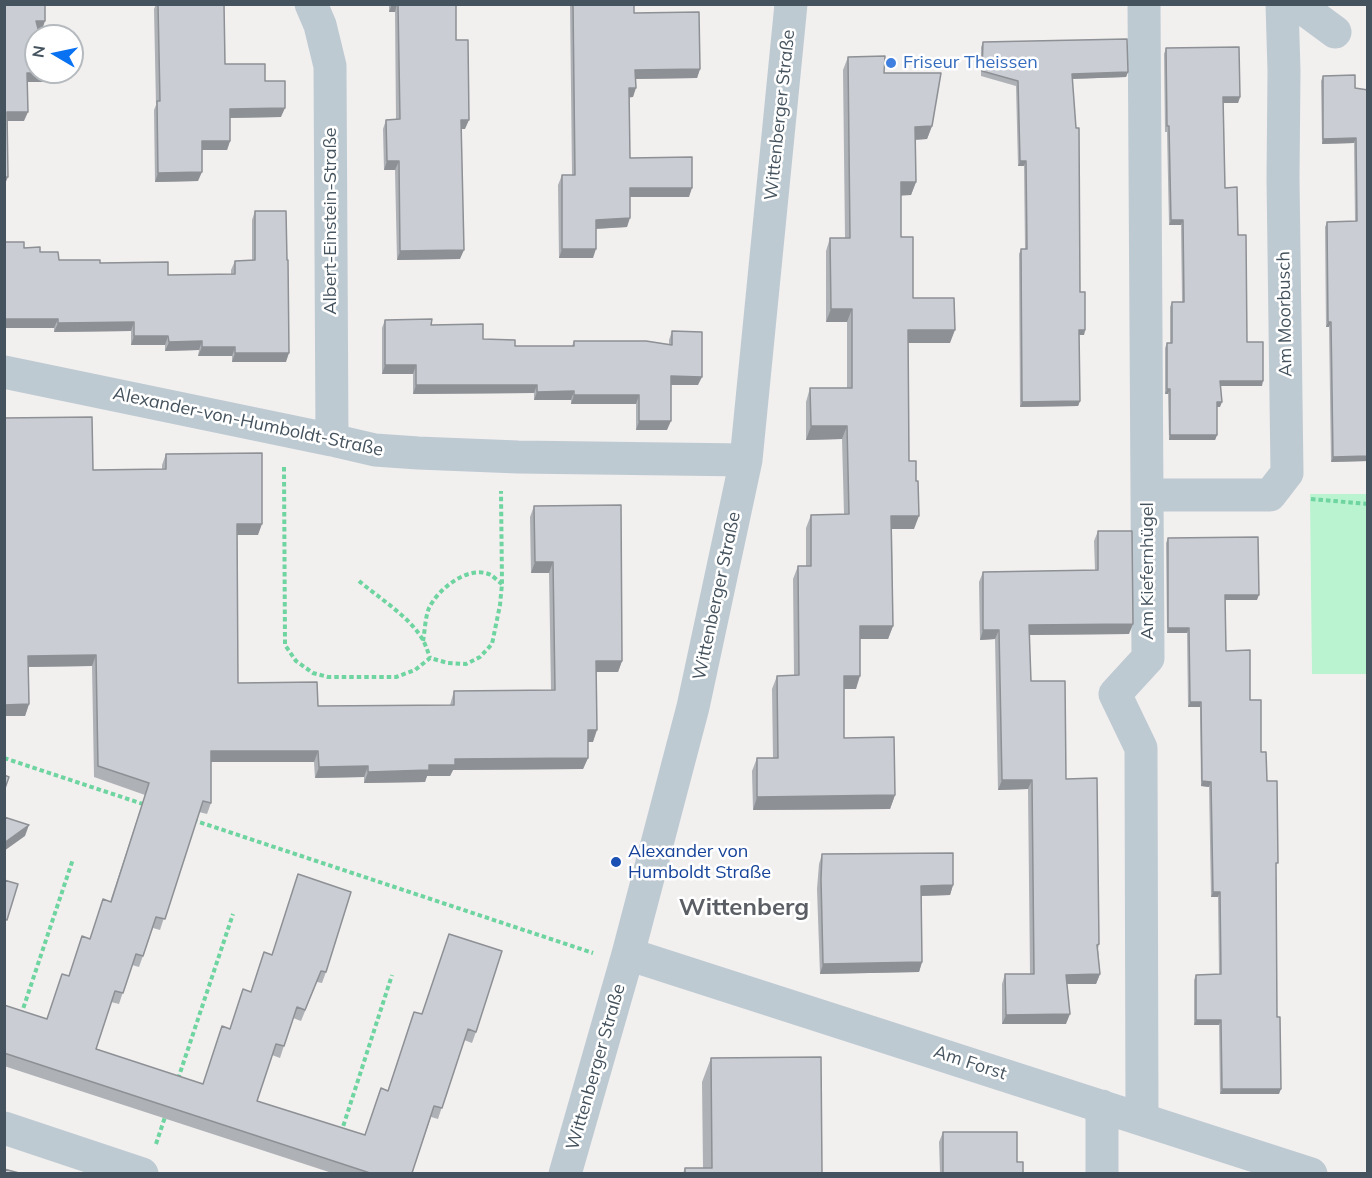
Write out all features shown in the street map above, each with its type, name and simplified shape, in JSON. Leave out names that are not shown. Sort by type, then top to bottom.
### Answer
[{"type":"street","name":"Albert-Einstein-Straße","points":[[311,4],[320,25],[330,66],[332,440]]},
{"type":"street","name":"Wittenberger Straße","points":[[565,1173],[627,958],[693,707],[746,460],[791,4]]},
{"type":"street","name":"Am Kiefernhügel","points":[[1142,1119],[1141,748],[1115,694],[1148,658],[1144,4]]},
{"type":"street","name":"Am Moorbusch","points":[[1270,495],[1287,473],[1282,4]]},
{"type":"street","points":[[1297,4],[1335,32]]},
{"type":"street","name":"Alexander-von-Humboldt-Straße","points":[[4,372],[375,450],[501,456],[746,460]]},
{"type":"street","points":[[1147,495],[1270,495]]},
{"type":"street","name":"Am Forst","points":[[627,958],[1311,1173]]},
{"type":"street","points":[[1102,1106],[1102,1173]]},
{"type":"street","points":[[4,1128],[148,1162]]},
{"type":"path","points":[[284,430],[285,645],[296,661],[313,673],[328,677],[396,677],[415,670],[430,658]]},
{"type":"path","points":[[430,658],[448,663],[466,664],[480,657],[492,644],[502,584],[501,456]]},
{"type":"path","points":[[1270,495],[1368,504]]},
{"type":"path","points":[[423,641],[429,608],[451,584],[464,575],[477,572],[490,575],[502,584]]},
{"type":"path","points":[[359,581],[406,620],[423,641],[430,658]]},
{"type":"path","points":[[4,758],[152,807]]},
{"type":"path","points":[[186,818],[627,958]]},
{"type":"path","points":[[20,1018],[72,859]]},
{"type":"path","points":[[177,1083],[233,914]]},
{"type":"path","points":[[338,1140],[392,975]]},
{"type":"path","points":[[148,1162],[169,1106]]},
{"type":"green space","points":[[1310,494],[1367,494],[1367,674],[1312,674]]},
{"type":"building","points":[[4,4],[45,4],[45,21],[36,21],[37,24],[24,24],[24,84],[27,84],[28,112],[7,112],[8,177],[4,177]]},
{"type":"building","points":[[158,4],[224,4],[225,64],[265,64],[265,81],[285,81],[285,108],[230,109],[230,141],[202,141],[202,172],[158,173],[157,101],[160,101]]},
{"type":"building","points":[[398,4],[456,4],[456,40],[468,40],[469,120],[461,120],[464,250],[400,251],[399,161],[387,161],[386,120],[400,119]]},
{"type":"building","points":[[573,4],[634,4],[634,13],[699,12],[700,69],[635,70],[636,88],[629,88],[630,158],[692,157],[692,188],[630,188],[630,218],[596,220],[596,249],[562,249],[562,175],[575,175]]},
{"type":"building","points":[[1127,39],[1128,72],[1072,74],[1076,128],[1079,128],[1080,292],[1085,292],[1085,330],[1079,330],[1080,401],[1022,402],[1021,249],[1027,249],[1026,161],[1020,161],[1018,81],[982,71],[983,42]]},
{"type":"building","points":[[1239,47],[1240,97],[1223,97],[1225,188],[1237,187],[1238,235],[1246,235],[1247,342],[1263,342],[1263,381],[1220,381],[1222,402],[1217,402],[1217,435],[1170,435],[1167,343],[1172,343],[1172,302],[1184,302],[1183,220],[1171,220],[1166,48]]},
{"type":"building","points":[[885,56],[884,73],[941,73],[932,126],[915,127],[916,182],[901,182],[901,237],[913,237],[913,298],[954,298],[955,330],[908,330],[909,461],[916,461],[919,516],[891,516],[893,626],[860,626],[860,676],[844,676],[844,738],[894,737],[895,795],[757,797],[757,758],[778,758],[777,676],[799,675],[798,566],[811,566],[811,515],[849,514],[847,426],[811,426],[810,388],[852,388],[852,309],[831,309],[830,238],[850,238],[848,57]]},
{"type":"building","points":[[1355,75],[1355,88],[1368,90],[1368,456],[1333,457],[1327,222],[1357,221],[1356,138],[1323,139],[1323,76]]},
{"type":"building","points":[[255,211],[286,211],[289,353],[235,353],[235,347],[202,347],[202,341],[169,342],[168,336],[134,336],[134,322],[58,323],[58,319],[4,319],[4,242],[24,242],[24,248],[40,247],[40,252],[58,252],[59,260],[100,260],[100,263],[168,262],[168,275],[235,274],[235,261],[255,260]]},
{"type":"building","points":[[432,319],[431,325],[483,324],[483,339],[515,340],[515,346],[574,346],[574,341],[646,341],[672,345],[672,331],[702,332],[702,377],[671,376],[671,421],[639,421],[639,395],[574,395],[574,391],[537,392],[537,385],[416,385],[416,365],[385,365],[385,320]]},
{"type":"building","points":[[92,417],[93,470],[166,469],[166,454],[262,453],[262,524],[237,524],[238,683],[317,682],[318,706],[454,705],[454,691],[555,690],[553,562],[535,562],[534,506],[621,505],[622,661],[596,661],[597,730],[588,730],[588,758],[455,759],[455,765],[429,765],[429,770],[368,772],[368,766],[319,767],[318,751],[211,751],[211,803],[203,801],[165,919],[156,917],[143,956],[136,954],[123,993],[115,991],[96,1049],[203,1084],[222,1026],[230,1029],[243,989],[251,992],[264,952],[272,955],[298,874],[351,892],[326,972],[321,971],[305,1010],[297,1007],[284,1046],[276,1044],[257,1101],[365,1135],[381,1088],[388,1091],[414,1012],[422,1014],[449,934],[502,951],[476,1032],[468,1029],[442,1108],[434,1106],[412,1173],[370,1173],[4,1053],[4,1005],[47,1019],[62,974],[69,976],[82,936],[90,939],[103,899],[111,902],[149,783],[98,766],[96,655],[28,656],[29,704],[4,705],[4,418]]},
{"type":"building","points":[[1098,531],[1132,531],[1133,624],[1029,625],[1031,681],[1065,681],[1066,779],[1097,778],[1099,944],[1097,945],[1100,974],[1066,975],[1070,1014],[1006,1015],[1005,974],[1034,974],[1032,780],[1002,780],[999,630],[983,630],[983,572],[1098,570]]},
{"type":"building","points":[[1258,537],[1259,595],[1225,595],[1226,651],[1250,650],[1250,700],[1261,700],[1261,752],[1266,752],[1267,781],[1277,781],[1277,1017],[1280,1017],[1281,1089],[1222,1089],[1221,1020],[1196,1020],[1196,975],[1221,974],[1220,892],[1213,892],[1211,782],[1202,781],[1201,702],[1190,702],[1189,628],[1168,628],[1168,538]]},
{"type":"building","points":[[4,775],[9,777],[4,791]]},
{"type":"building","points":[[4,817],[29,825],[4,843]]},
{"type":"building","points":[[953,853],[953,885],[921,886],[922,962],[823,964],[822,854]]},
{"type":"building","points":[[4,880],[18,884],[7,920],[4,919]]},
{"type":"building","points":[[821,1057],[822,1173],[685,1173],[685,1168],[712,1168],[711,1058]]},
{"type":"building","points":[[943,1132],[1017,1132],[1017,1162],[1023,1162],[1023,1173],[943,1173]]},
{"type":"building","points":[[4,1169],[19,1173],[4,1173]]},
{"type":"place","name":"Friseur Theissen","points":[[891,63]]},
{"type":"place","name":"Alexander von Humboldt Straße","points":[[616,862]]},
{"type":"district","name":"Wittenberg","points":[[744,908]]}]
